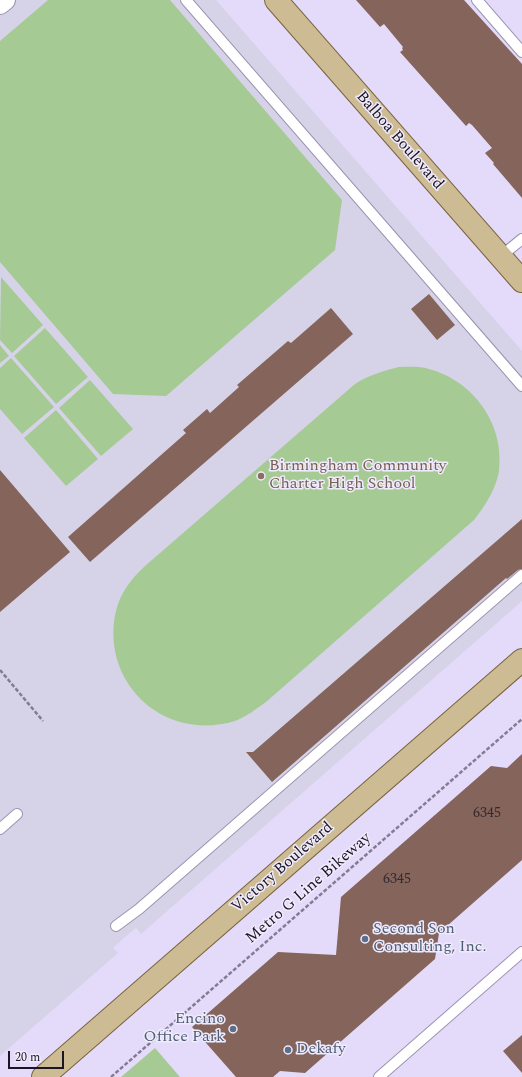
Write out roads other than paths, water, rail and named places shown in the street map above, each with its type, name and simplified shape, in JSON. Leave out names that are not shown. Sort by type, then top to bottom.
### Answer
[{"type":"main road","name":"Balboa Boulevard","points":[[276,0],[522,281]]},
{"type":"main road","name":"Victory Boulevard","points":[[43,1077],[522,660]]},
{"type":"street","points":[[0,4],[5,0]]},
{"type":"lane","points":[[186,0],[522,386]]},
{"type":"lane","points":[[477,0],[522,52]]},
{"type":"lane","points":[[500,257],[522,239]]},
{"type":"lane","points":[[116,926],[138,909],[522,575]]},
{"type":"lane","points":[[0,829],[17,814]]},
{"type":"lane","points":[[379,1077],[522,952]]},
{"type":"place","name":"Birmingham Community Charter High School","points":[[261,476]]},
{"type":"place","name":"Second Son Consulting, Inc.","points":[[365,939]]},
{"type":"place","name":"Encino Office Park","points":[[233,1029]]},
{"type":"place","name":"Dekafy","points":[[288,1050]]}]
